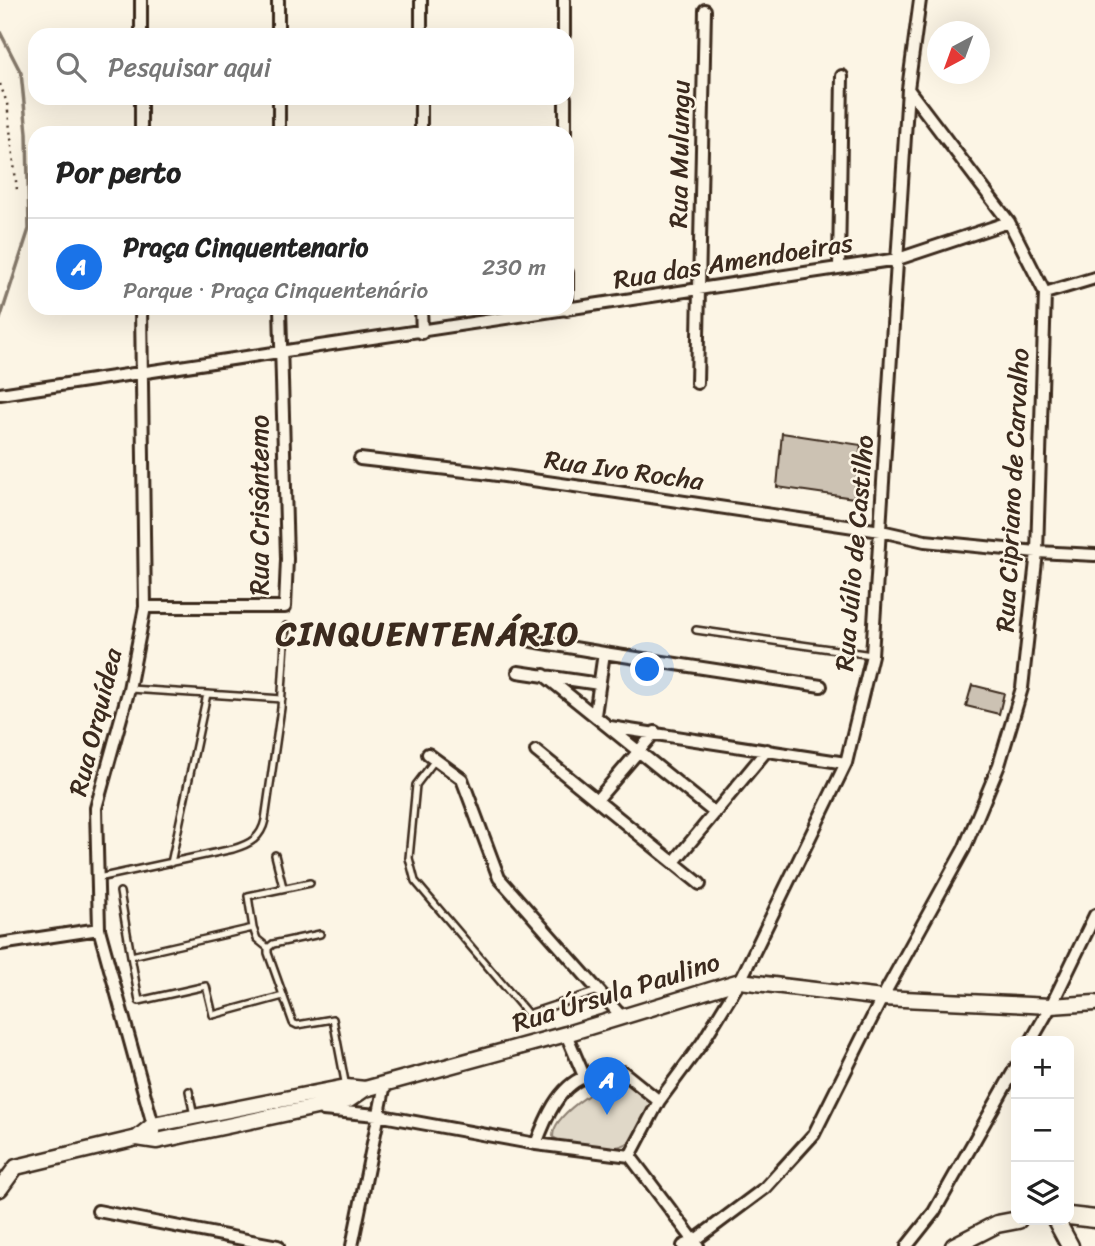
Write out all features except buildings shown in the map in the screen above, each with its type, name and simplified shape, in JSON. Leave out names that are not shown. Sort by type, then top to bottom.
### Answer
[{"type":"main road","points":[[1074,1220],[1095,1218]]},
{"type":"main road","points":[[954,1246],[997,1224],[1011,1221]]},
{"type":"main road","points":[[1063,1225],[1070,1246]]},
{"type":"street","points":[[141,0],[141,28]]},
{"type":"street","points":[[278,0],[278,28]]},
{"type":"street","points":[[421,0],[421,28]]},
{"type":"street","points":[[564,0],[564,28]]},
{"type":"street","name":"Rua Júlio de Castilho","points":[[630,1156],[659,1101],[702,1043],[740,981],[846,763],[872,655],[908,89],[920,0]]},
{"type":"street","name":"Rua Mulungu","points":[[697,383],[705,10]]},
{"type":"street","points":[[839,267],[842,76]]},
{"type":"street","name":"Rua Cipriano de Carvalho","points":[[683,1246],[696,1243],[765,1188],[814,1134],[882,998],[964,849],[999,765],[1022,688],[1037,552],[1045,293],[1009,222],[908,89]]},
{"type":"street","points":[[141,105],[141,126]]},
{"type":"street","points":[[279,105],[279,126]]},
{"type":"street","points":[[421,105],[421,126]]},
{"type":"street","points":[[565,105],[565,126]]},
{"type":"street","name":"Rua das Amendoeiras","points":[[574,309],[898,259],[1009,222]]},
{"type":"street","points":[[1045,293],[1095,278]]},
{"type":"street","name":"Rua Orquídea","points":[[141,315],[145,607],[129,689],[96,808],[99,929],[157,1140]]},
{"type":"street","name":"Rua Crisântemo","points":[[145,607],[285,607],[287,559],[279,315]]},
{"type":"street","points":[[421,315],[422,332]]},
{"type":"street","name":"Rua das Amendoeiras","points":[[0,394],[535,315]]},
{"type":"street","name":"Rua Ivo Rocha","points":[[360,459],[483,473],[881,531],[925,541],[1095,555]]},
{"type":"street","points":[[532,641],[821,686]]},
{"type":"street","points":[[595,715],[604,653]]},
{"type":"street","points":[[518,672],[599,684]]},
{"type":"street","points":[[544,675],[715,813]]},
{"type":"street","points":[[610,727],[846,763]]},
{"type":"street","points":[[597,800],[655,732]]},
{"type":"street","points":[[674,862],[767,750]]},
{"type":"street","points":[[536,751],[700,884]]},
{"type":"street","points":[[432,757],[463,779],[499,878],[621,1016]]},
{"type":"street","points":[[1034,1036],[1095,915]]},
{"type":"street","points":[[0,944],[99,929]]},
{"type":"street","name":"Rua Úrsula Paulino","points":[[137,1138],[153,1125],[194,1116],[347,1093],[385,1084],[566,1034],[740,981],[882,998],[1051,1006],[1095,1003]]},
{"type":"street","points":[[566,1034],[584,1076]]},
{"type":"street","points":[[536,1144],[543,1124],[564,1089],[584,1076],[623,1072],[659,1101]]},
{"type":"street","points":[[907,1246],[934,1212],[1011,1076]]},
{"type":"street","points":[[352,1246],[385,1084]]},
{"type":"street","name":"Rua Úrsula Paulino","points":[[0,1189],[16,1167],[137,1138],[157,1140],[306,1109],[347,1093]]},
{"type":"street","points":[[306,1109],[377,1115],[536,1144],[630,1156],[696,1243]]},
{"type":"street","points":[[98,1211],[278,1246]]},
{"type":"lane","points":[[98,878],[242,847],[261,833],[282,699],[286,626]]},
{"type":"lane","points":[[695,630],[872,655]]},
{"type":"lane","points":[[129,689],[282,699]]},
{"type":"lane","points":[[171,863],[207,694]]},
{"type":"lane","points":[[432,757],[416,785],[409,858],[415,881],[528,1014],[598,990]]},
{"type":"lane","points":[[275,855],[284,887]]},
{"type":"lane","points":[[310,883],[248,896],[253,928],[257,939],[268,948],[295,1024],[333,1019],[347,1093]]},
{"type":"lane","points":[[120,892],[139,1001],[206,986],[213,1015],[283,996]]},
{"type":"lane","points":[[131,956],[253,928]]},
{"type":"lane","points":[[268,948],[273,944],[320,934]]},
{"type":"lane","points":[[189,1091],[194,1116]]},
{"type":"path","points":[[0,84],[7,103],[17,190]]},
{"type":"shaded area","points":[[618,1081],[638,1089],[652,1106],[634,1138],[621,1146],[600,1147],[568,1143],[553,1137],[560,1120],[568,1111],[600,1088]]},
{"type":"waterway","points":[[0,32],[21,73],[27,133],[28,181]]},
{"type":"waterway","points":[[0,319],[28,232]]},
{"type":"place","name":"Praça Cinquentenario","points":[[607,1115]]},
{"type":"district","name":"CINQUENTENÁRIO","points":[[428,633]]}]
